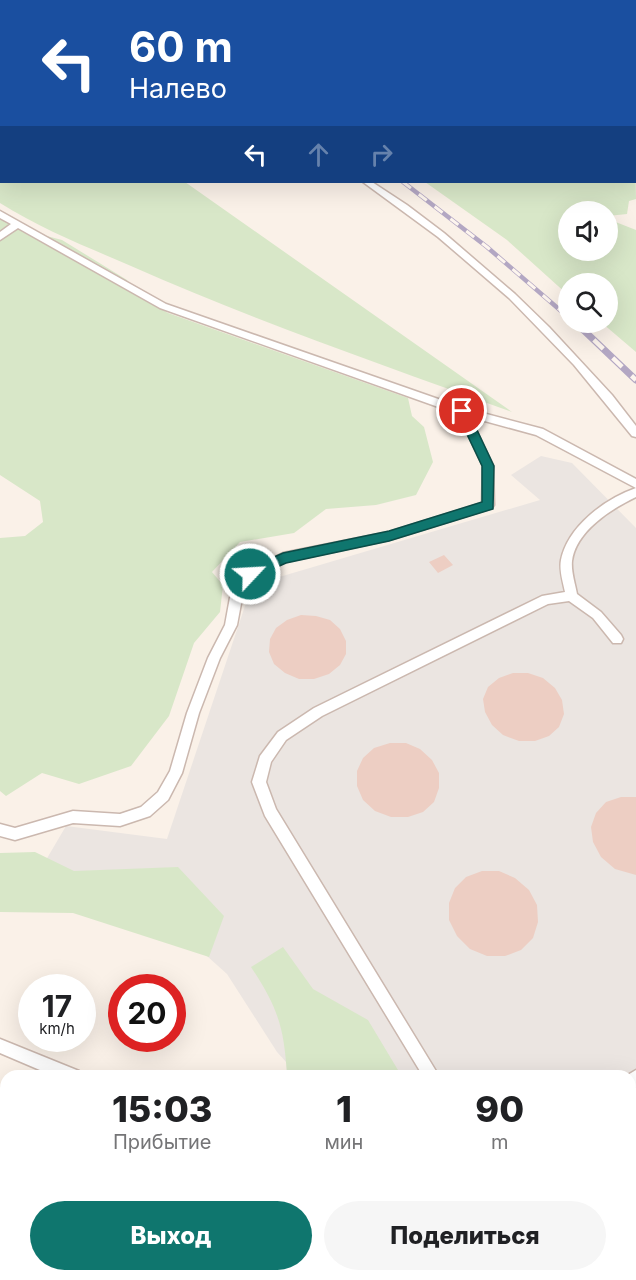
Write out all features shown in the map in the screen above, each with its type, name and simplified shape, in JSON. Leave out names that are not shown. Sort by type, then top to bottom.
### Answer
[{"type":"lane","points":[[368,183],[472,260],[553,338],[636,433]]},
{"type":"lane","points":[[0,214],[163,306],[462,411],[539,432],[636,484]]},
{"type":"lane","points":[[0,237],[17,224]]},
{"type":"lane","points":[[0,830],[15,834],[73,817],[120,820],[145,812],[163,796],[176,772],[193,712],[210,669],[231,625],[237,592],[250,574],[283,558],[389,536],[488,505],[488,466],[462,411]]},
{"type":"lane","points":[[571,596],[567,561],[579,535],[603,510],[636,492]]},
{"type":"lane","points":[[428,1070],[270,812],[259,782],[265,760],[282,736],[318,712],[546,599],[571,596],[597,615],[617,639]]},
{"type":"lane","points":[[0,1047],[59,1070]]},
{"type":"shaded area","points":[[541,456],[572,463],[636,528],[636,1070],[293,1070],[277,1052],[227,974],[188,939],[26,894],[66,826],[167,839],[252,585],[540,500],[511,475]]},
{"type":"green space","points":[[0,183],[186,183],[512,412],[320,342],[178,286],[81,245],[0,203]]},
{"type":"green space","points":[[426,183],[636,183],[636,199],[629,201],[627,214],[618,215],[618,201],[558,201],[558,261],[618,261],[618,223],[636,230],[636,352],[614,333],[618,333],[618,273],[558,273],[558,286],[507,240]]},
{"type":"green space","points":[[0,211],[16,228],[62,240],[127,280],[138,296],[168,313],[408,398],[412,416],[424,427],[433,462],[416,495],[376,505],[326,509],[294,533],[240,542],[212,572],[223,585],[220,612],[194,643],[169,716],[131,766],[79,784],[42,773],[6,796],[0,791],[0,538],[25,536],[43,522],[40,501],[0,475]]},
{"type":"green space","points":[[35,852],[74,871],[178,867],[224,916],[209,957],[73,913],[0,912],[0,853]]},
{"type":"green space","points":[[283,947],[313,989],[368,1020],[398,1070],[287,1070],[278,1018],[268,994],[251,967]]},
{"type":"building","points":[[444,555],[453,565],[438,573],[429,562]]},
{"type":"building","points":[[301,615],[330,620],[340,629],[346,641],[346,654],[340,665],[329,674],[314,679],[299,679],[285,673],[274,664],[269,652],[270,639],[276,628],[287,620]]},
{"type":"building","points":[[513,673],[528,673],[543,678],[555,688],[562,700],[564,714],[559,727],[549,736],[535,741],[519,741],[503,735],[492,725],[485,712],[483,699],[488,687],[499,678]]},
{"type":"building","points":[[390,743],[406,743],[420,749],[432,760],[439,773],[439,788],[434,802],[423,812],[408,817],[391,817],[375,811],[363,800],[357,786],[357,771],[363,758],[374,748]]},
{"type":"building","points":[[621,797],[636,797],[636,875],[615,869],[601,857],[593,842],[591,827],[596,813],[606,802]]},
{"type":"building","points":[[482,871],[499,871],[515,878],[529,890],[537,905],[538,922],[533,938],[521,950],[505,956],[487,956],[470,949],[457,936],[449,920],[449,903],[455,888],[466,877]]},
{"type":"railway","points":[[404,183],[487,247],[558,308]]},
{"type":"railway","points":[[587,333],[636,380]]},
{"type":"route","points":[[250,574],[283,558],[389,536],[488,505],[488,466],[462,411]]}]
